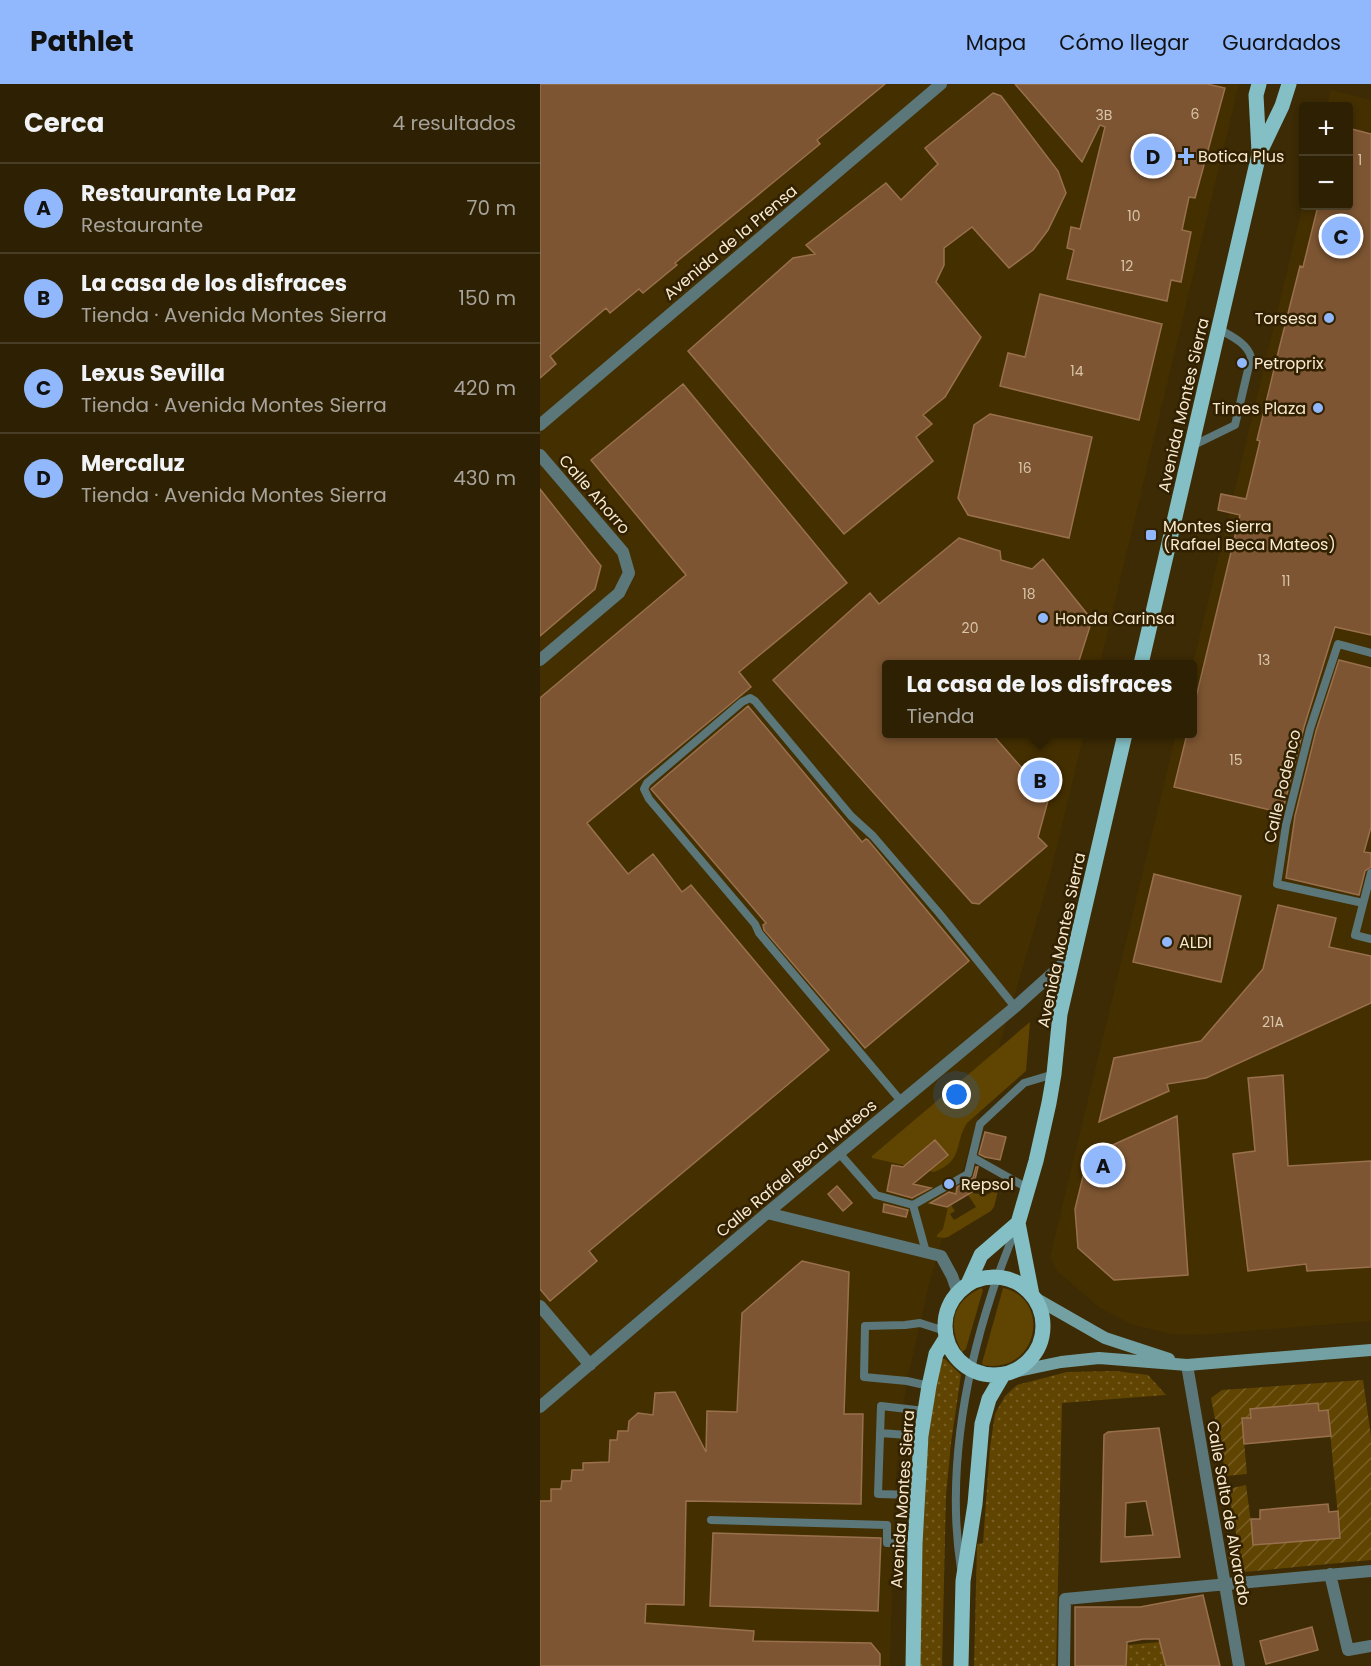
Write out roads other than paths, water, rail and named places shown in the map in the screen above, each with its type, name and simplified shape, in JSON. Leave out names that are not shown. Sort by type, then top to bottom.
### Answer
[{"type":"main road","name":"Avenida Montes Sierra","points":[[1259,84],[1256,96],[1259,154]]},
{"type":"main road","name":"Avenida Montes Sierra","points":[[1142,660],[1259,154],[1282,106],[1288,84]]},
{"type":"main road","name":"Avenida Montes Sierra","points":[[960,1666],[963,1581],[975,1504],[982,1424],[989,1399],[1008,1373],[1024,1366],[1033,1357],[1043,1334],[1043,1322],[1034,1297],[1018,1223],[1029,1189],[1049,1103],[1060,1014],[1124,738]]},
{"type":"main road","points":[[963,1288],[981,1255],[1018,1223]]},
{"type":"main road","points":[[963,1288],[978,1280],[998,1277],[1023,1286],[1034,1297]]},
{"type":"main road","name":"Avenida Montes Sierra","points":[[913,1666],[915,1544],[921,1436],[936,1354],[945,1334],[947,1310],[951,1301],[963,1288]]},
{"type":"main road","points":[[945,1334],[955,1357],[971,1370],[992,1376],[1008,1373]]},
{"type":"street","name":"Avenida de la Prensa","points":[[541,422],[941,84]]},
{"type":"street","name":"Calle Ahorro","points":[[540,455],[623,552],[629,573],[619,593],[540,660]]},
{"type":"street","name":"Calle Rafael Beca Mateos","points":[[540,1407],[766,1213],[1015,1007],[1074,954]]},
{"type":"street","points":[[766,1213],[941,1256],[952,1276],[963,1288]]},
{"type":"street","points":[[1034,1297],[1105,1338],[1187,1365]]},
{"type":"street","points":[[540,1306],[590,1365]]},
{"type":"street","points":[[1008,1373],[1061,1362],[1098,1358],[1187,1365],[1371,1350]]},
{"type":"street","name":"Calle Salto de Alvarado","points":[[1187,1365],[1239,1666]]},
{"type":"street","points":[[1064,1666],[1065,1599],[1371,1571]]},
{"type":"street","points":[[1330,1574],[1348,1650],[1371,1646]]},
{"type":"lane","points":[[1192,446],[1235,425],[1251,357],[1250,351],[1239,341],[1219,329]]},
{"type":"lane","name":"Calle Podenco","points":[[1363,903],[1277,884],[1286,825],[1310,729],[1338,644],[1371,652]]},
{"type":"lane","points":[[901,1101],[759,933],[739,905],[644,789],[646,783],[742,702],[750,698],[755,701],[851,816],[873,836],[939,913],[1015,1007]]},
{"type":"lane","points":[[1371,873],[1355,935],[1371,939]]},
{"type":"lane","points":[[839,1153],[876,1195],[913,1205],[968,1174],[980,1124],[1024,1083],[1054,1074]]},
{"type":"lane","points":[[972,1157],[1029,1189]]},
{"type":"lane","points":[[913,1205],[926,1252]]},
{"type":"lane","name":"Avenida Montes Sierra","points":[[963,1581],[956,1538],[955,1503],[963,1418],[971,1370],[983,1322],[1018,1223]]},
{"type":"lane","points":[[929,1386],[907,1381],[864,1377],[865,1326],[920,1323],[945,1334]]},
{"type":"lane","points":[[917,1495],[878,1494],[881,1406],[925,1411]]},
{"type":"lane","points":[[880,1432],[921,1436]]},
{"type":"lane","points":[[711,1520],[887,1525],[886,1543],[915,1544]]},
{"type":"place","name":"Mercaluz","points":[[1153,156]]},
{"type":"place","name":"Botica Plus","points":[[1186,156]]},
{"type":"place","name":"Lexus Sevilla","points":[[1341,236]]},
{"type":"place","name":"Torsesa","points":[[1329,318]]},
{"type":"place","name":"Petroprix","points":[[1242,363]]},
{"type":"place","name":"Times Plaza","points":[[1318,408]]},
{"type":"place","name":"Montes Sierra (Rafael Beca Mateos)","points":[[1151,535]]},
{"type":"place","name":"Honda Carinsa","points":[[1043,618]]},
{"type":"place","name":"La casa de los disfraces","points":[[1040,780]]},
{"type":"place","name":"ALDI","points":[[1167,942]]},
{"type":"place","name":"Restaurante La Paz","points":[[1103,1165]]},
{"type":"place","name":"Repsol","points":[[949,1184]]}]
